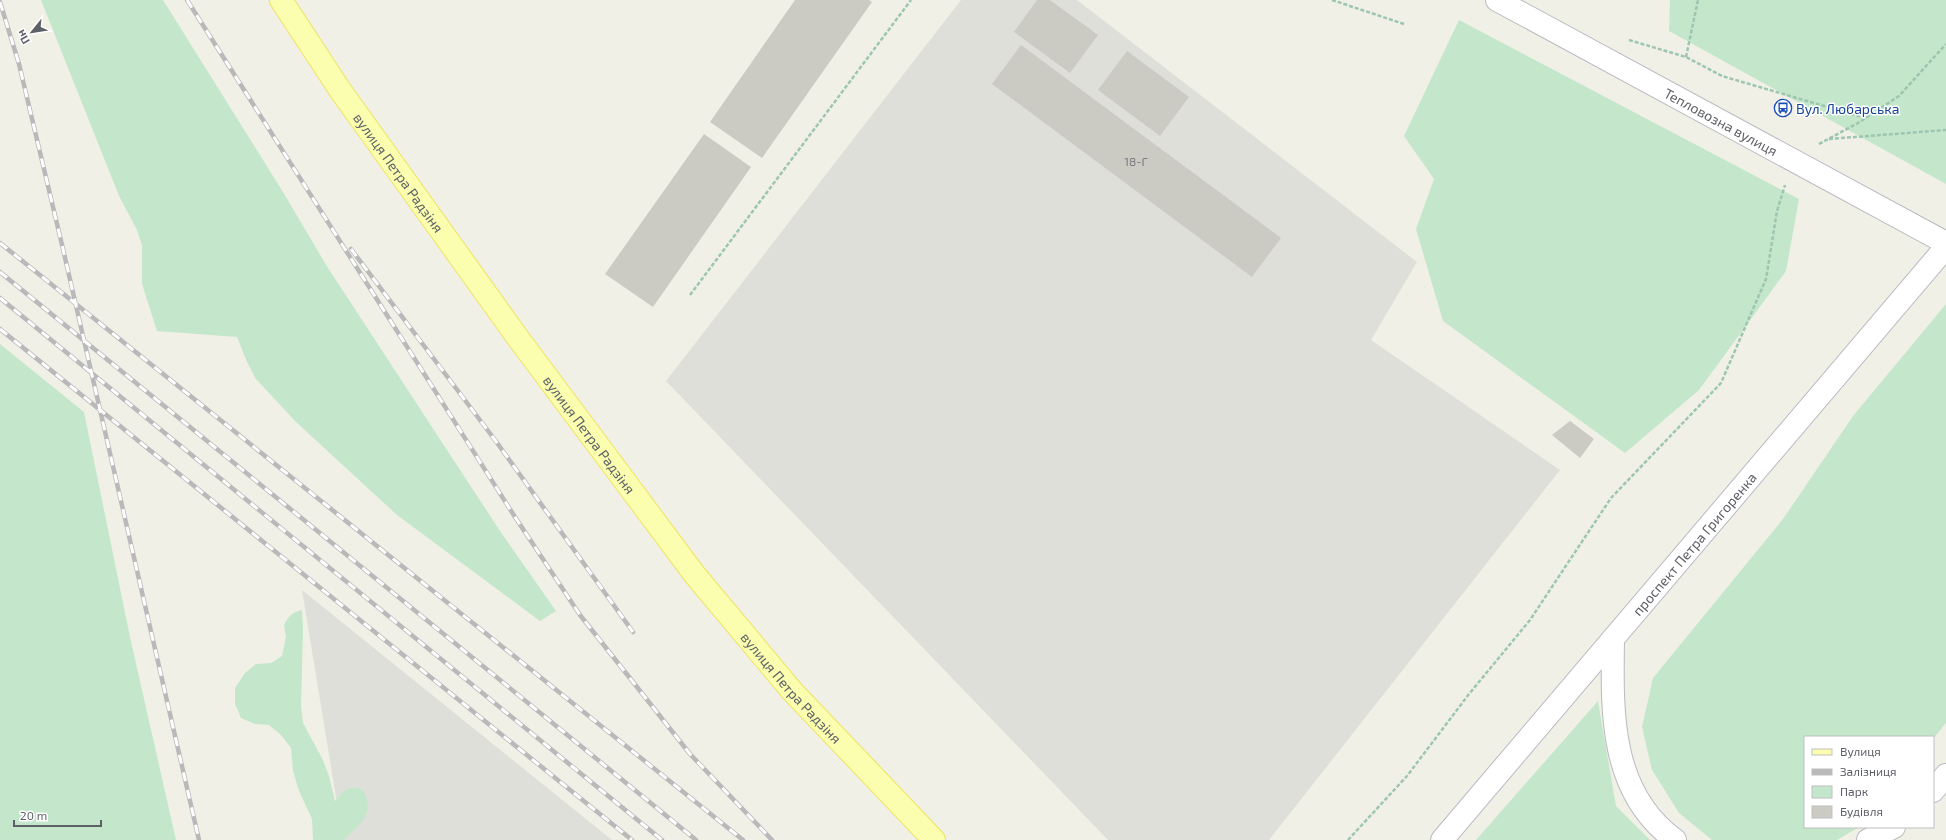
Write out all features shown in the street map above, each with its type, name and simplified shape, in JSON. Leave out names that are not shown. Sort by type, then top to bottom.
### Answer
[{"type":"main road","name":"вулиця Петра Радзіня","points":[[281,0],[340,90],[518,338],[695,575],[792,691],[934,840]]},
{"type":"main road","name":"Тепловозна вулиця","points":[[1496,0],[1793,159],[1946,243]]},
{"type":"main road","name":"проспект Петра Григоренка","points":[[1442,840],[1946,247]]},
{"type":"main road","points":[[1613,639],[1612,704],[1619,754],[1632,792],[1648,814],[1675,840]]},
{"type":"main road","points":[[1934,790],[1946,775]]},
{"type":"main road","points":[[1868,840],[1892,828]]},
{"type":"main road","points":[[1893,840],[1903,828]]},
{"type":"path","points":[[690,295],[911,0]]},
{"type":"path","points":[[1332,0],[1404,24]]},
{"type":"path","points":[[1686,57],[1698,0]]},
{"type":"path","points":[[1596,53],[1630,40],[1686,57],[1722,76],[1865,118]]},
{"type":"path","points":[[1348,840],[1407,776],[1469,694],[1530,620],[1611,498],[1721,383],[1766,279],[1777,211],[1793,159],[1865,118],[1899,96],[1946,44]]},
{"type":"path","points":[[1827,139],[1946,130]]},
{"type":"shaded area","points":[[961,0],[1077,0],[1417,262],[1371,340],[1560,470],[1269,840],[1108,840],[666,381]]},
{"type":"shaded area","points":[[302,590],[612,840],[343,840]]},
{"type":"green space","points":[[41,0],[163,0],[283,192],[328,268],[500,531],[556,611],[540,621],[397,515],[296,422],[256,379],[237,337],[157,331],[142,284],[142,245],[137,230],[119,196]]},
{"type":"green space","points":[[1670,0],[1946,0],[1946,184],[1669,31]]},
{"type":"green space","points":[[1459,20],[1799,199],[1786,271],[1699,390],[1625,453],[1443,321],[1416,229],[1434,179],[1404,136]]},
{"type":"green space","points":[[1946,304],[1946,723],[1934,738],[1934,736],[1804,736],[1804,828],[1857,828],[1837,840],[1712,840],[1679,813],[1652,770],[1642,727],[1653,678],[1783,519],[1853,416]]},
{"type":"green space","points":[[0,344],[84,412],[130,637],[176,840],[0,840]]},
{"type":"green space","points":[[302,610],[303,630],[301,706],[303,723],[323,760],[329,776],[335,801],[341,794],[350,788],[357,788],[362,789],[368,804],[365,817],[361,823],[344,840],[313,840],[312,819],[299,791],[293,771],[291,748],[281,735],[269,725],[255,724],[241,718],[235,704],[235,688],[245,673],[256,664],[271,663],[282,656],[286,637],[284,625],[291,615]]},
{"type":"green space","points":[[1598,701],[1616,806],[1650,840],[1476,840]]},
{"type":"building","points":[[795,0],[869,0],[872,2],[762,158],[710,122]]},
{"type":"building","points":[[1037,0],[1050,0],[1098,35],[1070,73],[1014,32]]},
{"type":"building","points":[[1021,45],[1281,238],[1252,277],[992,84]]},
{"type":"building","points":[[1127,51],[1189,97],[1160,136],[1098,90]]},
{"type":"building","points":[[704,134],[751,167],[653,307],[605,274]]},
{"type":"building","points":[[1570,421],[1594,439],[1580,458],[1552,435]]},
{"type":"railway","points":[[187,0],[515,517],[580,615],[690,754],[772,840]]},
{"type":"railway","points":[[0,2],[19,64],[63,249],[199,840]]},
{"type":"railway","points":[[0,243],[743,840]]},
{"type":"railway","points":[[351,249],[495,440],[633,632]]},
{"type":"railway","points":[[0,272],[696,840]]},
{"type":"railway","points":[[0,298],[662,840]]},
{"type":"railway","points":[[0,329],[632,840]]},
{"type":"place","name":"Вул. Любарська","points":[[1783,108]]}]
